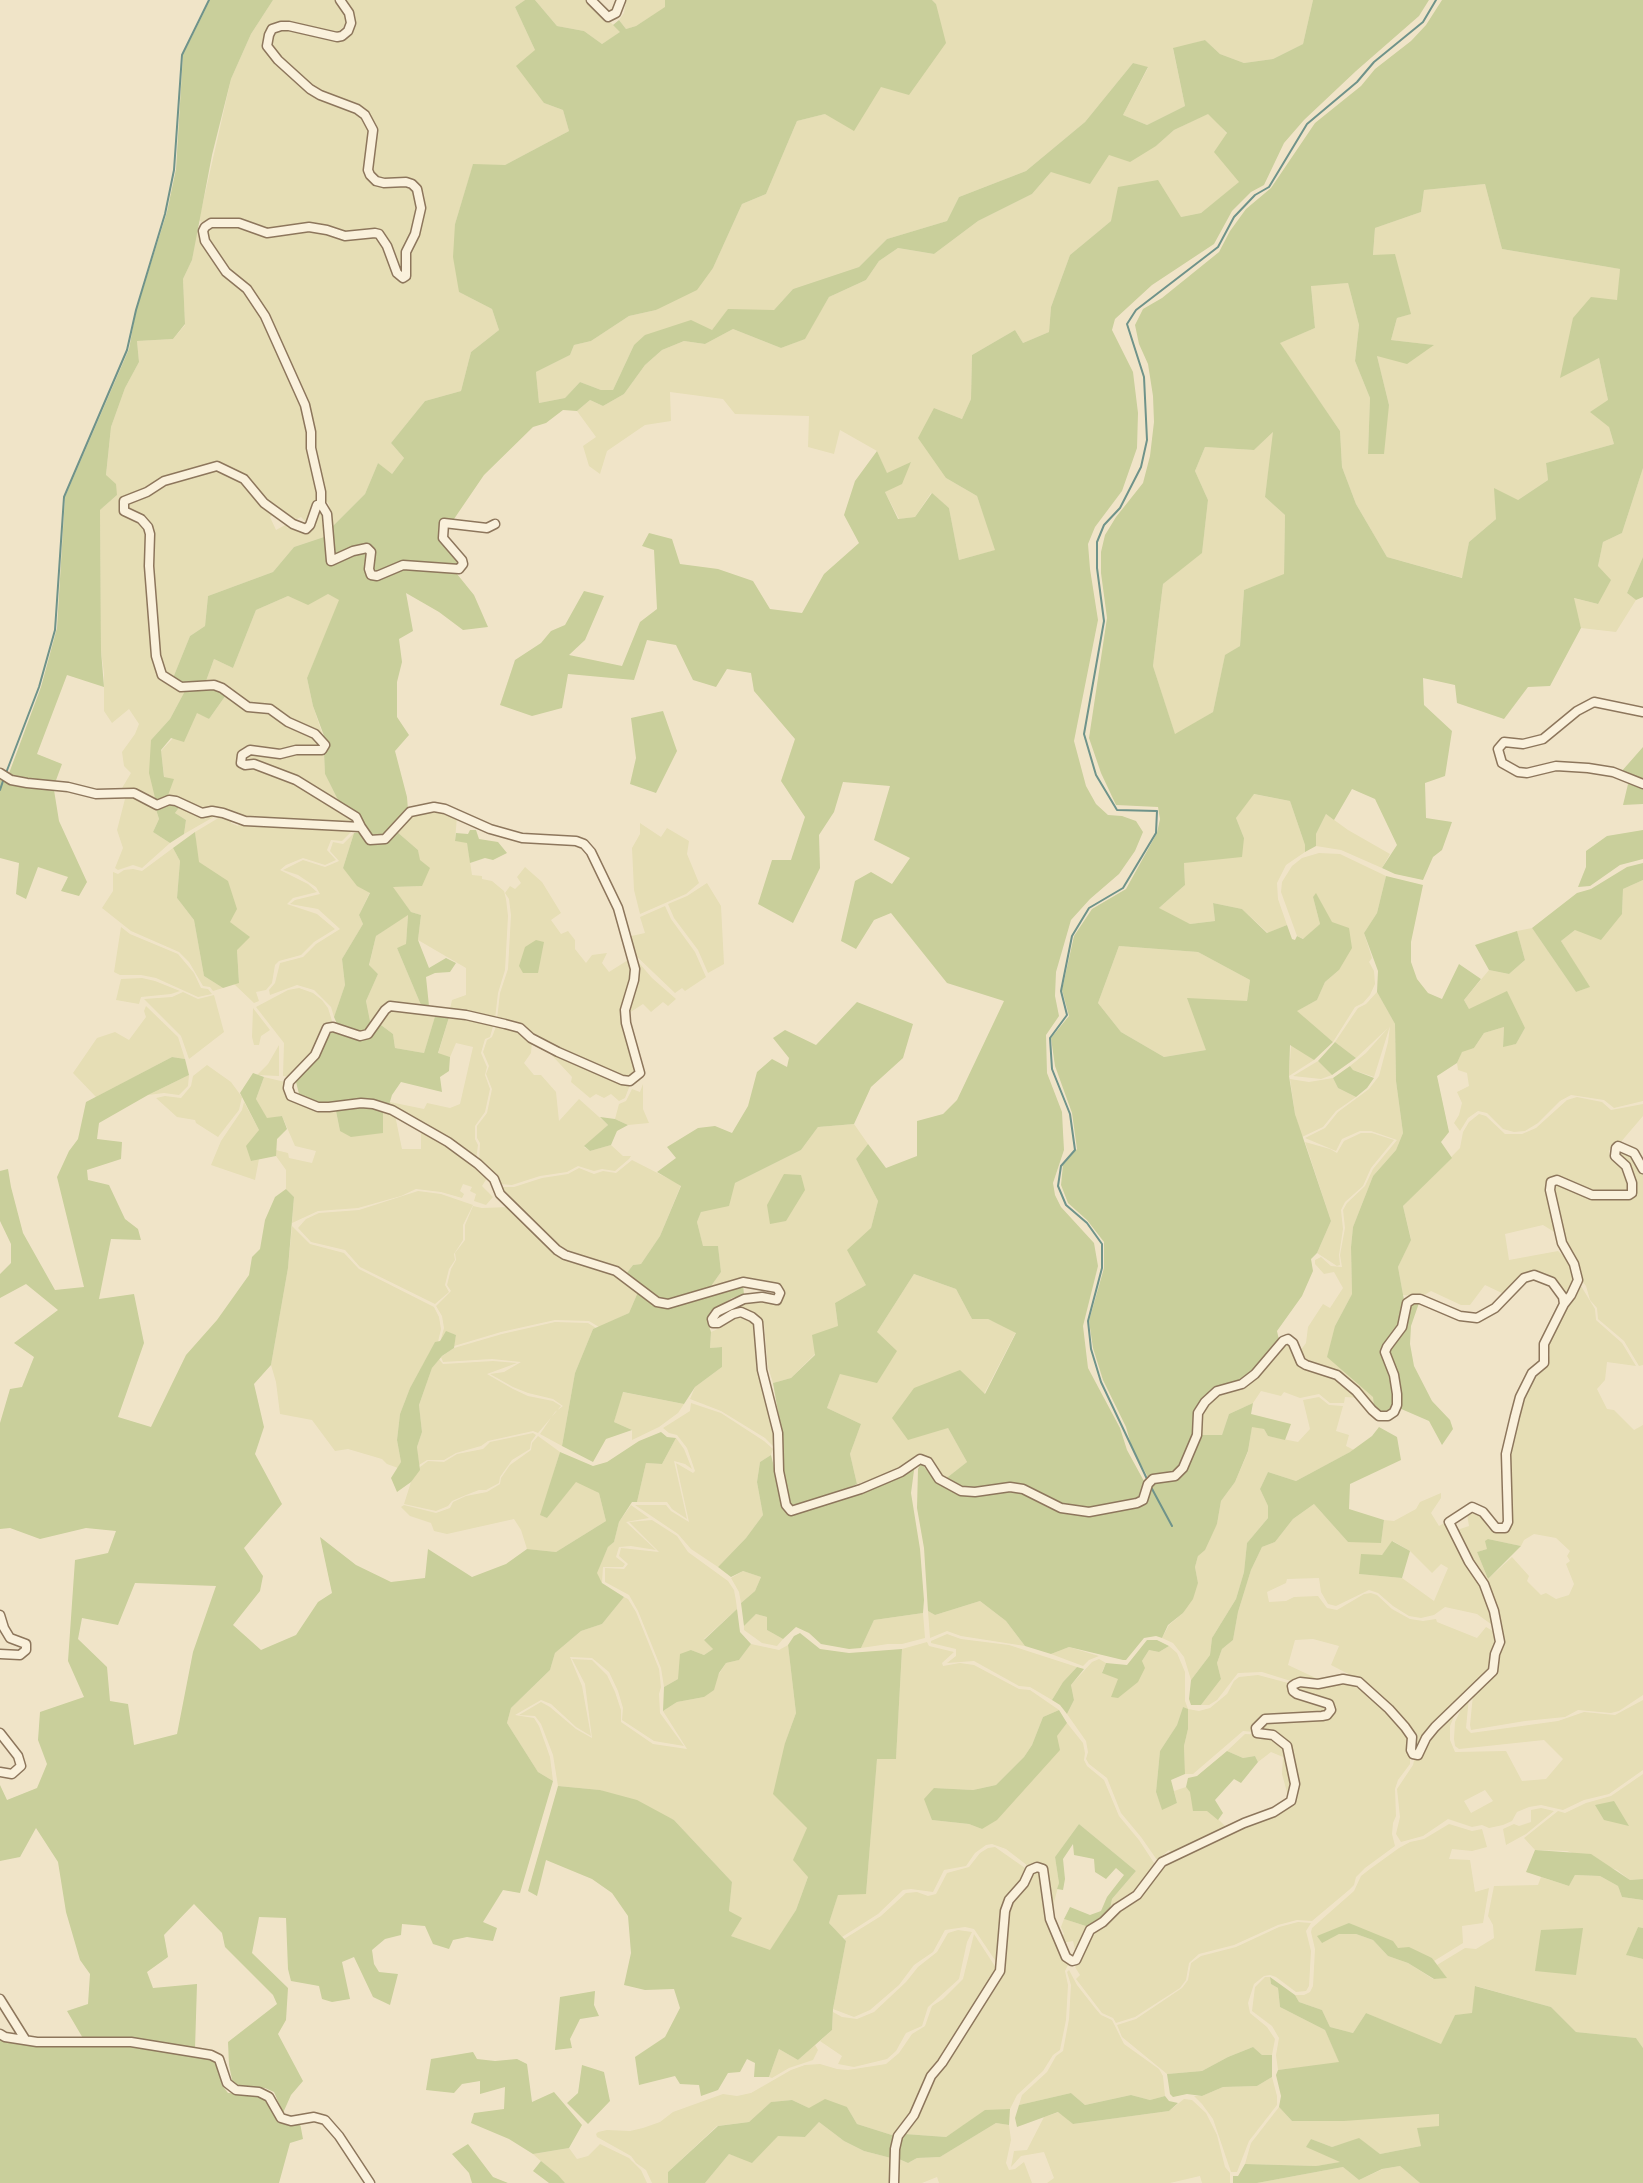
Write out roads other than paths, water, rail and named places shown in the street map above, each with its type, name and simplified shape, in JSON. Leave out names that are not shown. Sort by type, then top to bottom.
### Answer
[{"type":"street","points":[[340,0],[349,13],[351,23],[342,36],[281,26],[272,29],[268,35],[267,46],[278,60],[310,89],[365,115],[373,130],[368,170],[376,181],[406,182],[417,189],[421,208],[415,234],[406,252],[406,276],[403,278],[397,273],[387,246],[379,234],[375,233],[345,236],[309,228],[267,233],[239,223],[211,223],[203,231],[205,241],[226,272],[247,289],[265,316],[305,405],[321,504],[327,514],[331,561],[367,548],[371,552],[371,575],[377,576],[403,565],[459,569],[463,564],[462,560],[443,538],[444,523],[487,528],[495,524]]},
{"type":"street","points":[[591,0],[608,17],[616,13],[621,0]]},
{"type":"street","points":[[321,504],[317,505],[306,529],[293,524],[264,503],[244,479],[217,466],[164,481],[147,492],[124,501],[124,511],[141,519],[150,534],[149,566],[156,656],[162,675],[181,687],[214,685],[222,688],[248,707],[270,709],[288,722],[315,734],[325,745],[323,750],[296,750],[280,754],[250,750],[242,755],[240,763],[249,766],[254,764],[296,780],[356,817],[370,840],[385,839],[410,811],[434,807],[446,809],[490,829],[522,838],[576,841],[584,844],[591,852],[618,908],[635,969],[625,1010],[640,1073],[630,1081],[622,1080],[558,1052],[531,1038],[520,1028],[466,1015],[390,1006],[368,1034],[360,1036],[333,1027],[327,1028],[315,1055],[289,1082],[291,1096],[317,1107],[361,1103],[392,1110],[448,1142],[481,1167],[494,1179],[500,1194],[557,1250],[616,1271],[657,1302],[668,1304],[743,1282],[777,1289],[780,1293],[777,1300],[762,1297],[744,1299],[717,1312],[712,1319],[713,1323],[718,1323],[741,1312],[758,1322],[761,1370],[778,1433],[779,1471],[786,1505],[791,1511],[861,1489],[901,1472],[920,1459],[928,1462],[939,1479],[961,1491],[1023,1489],[1061,1508],[1089,1512],[1137,1503],[1143,1500],[1147,1484],[1153,1479],[1175,1476],[1183,1468],[1197,1435],[1198,1413],[1205,1402],[1217,1391],[1242,1384],[1255,1374],[1283,1341],[1288,1339],[1293,1343],[1301,1362],[1337,1375],[1379,1416],[1388,1416],[1394,1412],[1397,1405],[1397,1394],[1394,1375],[1385,1352],[1402,1327],[1407,1303],[1413,1299],[1420,1299],[1460,1316],[1477,1318],[1495,1308],[1524,1278],[1534,1275],[1552,1282],[1564,1304]]},
{"type":"street","points":[[1643,712],[1594,702],[1577,710],[1543,739],[1523,744],[1504,742],[1498,749],[1502,762],[1518,772],[1573,766],[1613,772],[1643,784]]},
{"type":"street","points":[[0,773],[11,780],[68,787],[89,793],[134,793],[157,805],[176,800],[202,813],[223,813],[244,821],[361,827]]},
{"type":"street","points":[[894,2183],[898,2136],[914,2115],[931,2076],[1000,1971],[1005,1911],[1009,1900],[1024,1883],[1030,1870],[1037,1867],[1043,1869],[1050,1919],[1066,1957],[1076,1961],[1090,1930],[1137,1895],[1162,1862],[1274,1812],[1291,1801],[1296,1784],[1287,1746],[1273,1735],[1257,1733],[1256,1728],[1265,1719],[1327,1715],[1331,1710],[1329,1704],[1297,1694],[1292,1686],[1300,1682],[1318,1684],[1343,1679],[1359,1682],[1405,1727],[1412,1737],[1411,1750],[1418,1755],[1435,1727],[1493,1671],[1500,1642],[1491,1603],[1484,1584],[1469,1562],[1449,1522],[1472,1507],[1483,1512],[1496,1528],[1505,1528],[1508,1522],[1506,1454],[1520,1397],[1532,1373],[1544,1363],[1547,1336],[1578,1280],[1574,1264],[1562,1243],[1550,1190],[1551,1182],[1557,1180],[1592,1195],[1629,1195],[1632,1193],[1632,1183],[1626,1166],[1615,1156],[1614,1151],[1618,1146],[1634,1153],[1643,1169]]},
{"type":"street","points":[[0,1615],[10,1638],[26,1643],[26,1650],[20,1655],[0,1654]]},
{"type":"street","points":[[0,1733],[18,1756],[21,1766],[12,1774],[0,1772]]},
{"type":"street","points":[[0,1999],[25,2039]]},
{"type":"street","points":[[0,2034],[37,2042],[131,2042],[211,2055],[219,2059],[228,2083],[236,2090],[259,2092],[269,2096],[281,2118],[291,2121],[314,2117],[325,2120],[370,2183]]},
{"type":"waterway","points":[[6,773],[39,687],[55,630],[64,497],[127,350],[165,214],[174,170],[182,55],[209,0]]},
{"type":"waterway","points":[[1147,1479],[1101,1382],[1091,1349],[1088,1321],[1102,1268],[1102,1244],[1087,1223],[1066,1205],[1058,1186],[1061,1166],[1075,1150],[1070,1114],[1052,1069],[1050,1038],[1067,1015],[1061,991],[1072,936],[1089,908],[1123,888],[1156,833],[1157,811],[1117,810],[1096,775],[1084,734],[1104,621],[1097,568],[1097,542],[1104,525],[1120,508],[1141,467],[1147,440],[1144,377],[1127,324],[1136,310],[1218,247],[1234,217],[1255,195],[1269,187],[1307,124],[1357,82],[1374,62],[1423,22],[1436,0]]},
{"type":"waterway","points":[[0,790],[4,778]]},
{"type":"waterway","points":[[1151,1487],[1172,1526]]}]
